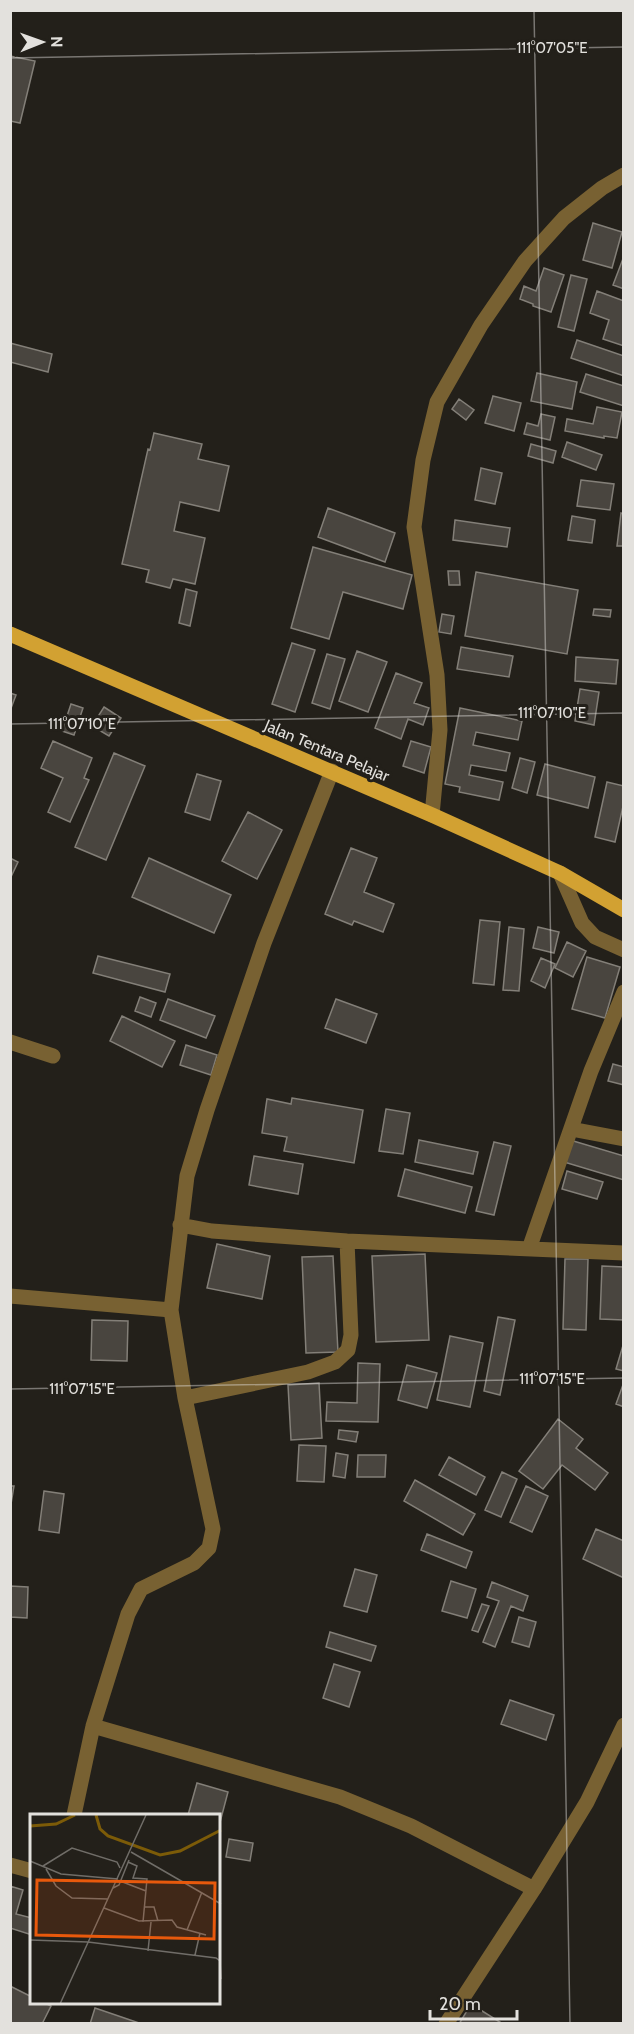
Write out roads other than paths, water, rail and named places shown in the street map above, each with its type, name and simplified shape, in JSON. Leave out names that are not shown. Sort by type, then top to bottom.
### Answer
[{"type":"main road","name":"Jalan Tentara Pelajar","points":[[10,634],[432,815],[560,873],[624,910]]},
{"type":"street","points":[[432,815],[440,730],[437,675],[414,526],[423,460],[437,402],[481,325],[525,261],[564,218],[602,188],[624,175]]},
{"type":"street","points":[[74,1814],[93,1726],[128,1614],[141,1589],[194,1563],[209,1548],[213,1529],[185,1398],[171,1310],[187,1176],[264,943],[332,771]]},
{"type":"street","points":[[560,873],[582,923],[595,937],[624,950]]},
{"type":"street","points":[[529,1249],[591,1071],[624,992]]},
{"type":"street","points":[[10,1042],[53,1056]]},
{"type":"street","points":[[571,1129],[624,1139]]},
{"type":"street","points":[[180,1225],[224,1232],[347,1241],[624,1253]]},
{"type":"street","points":[[185,1398],[308,1372],[335,1362],[342,1356],[348,1350],[351,1335],[347,1241]]},
{"type":"street","points":[[10,1296],[171,1310]]},
{"type":"street","points":[[446,2024],[534,1889],[587,1802],[624,1725]]},
{"type":"street","points":[[93,1726],[340,1797],[411,1826],[534,1889]]},
{"type":"street","points":[[10,1865],[30,1870]]}]
